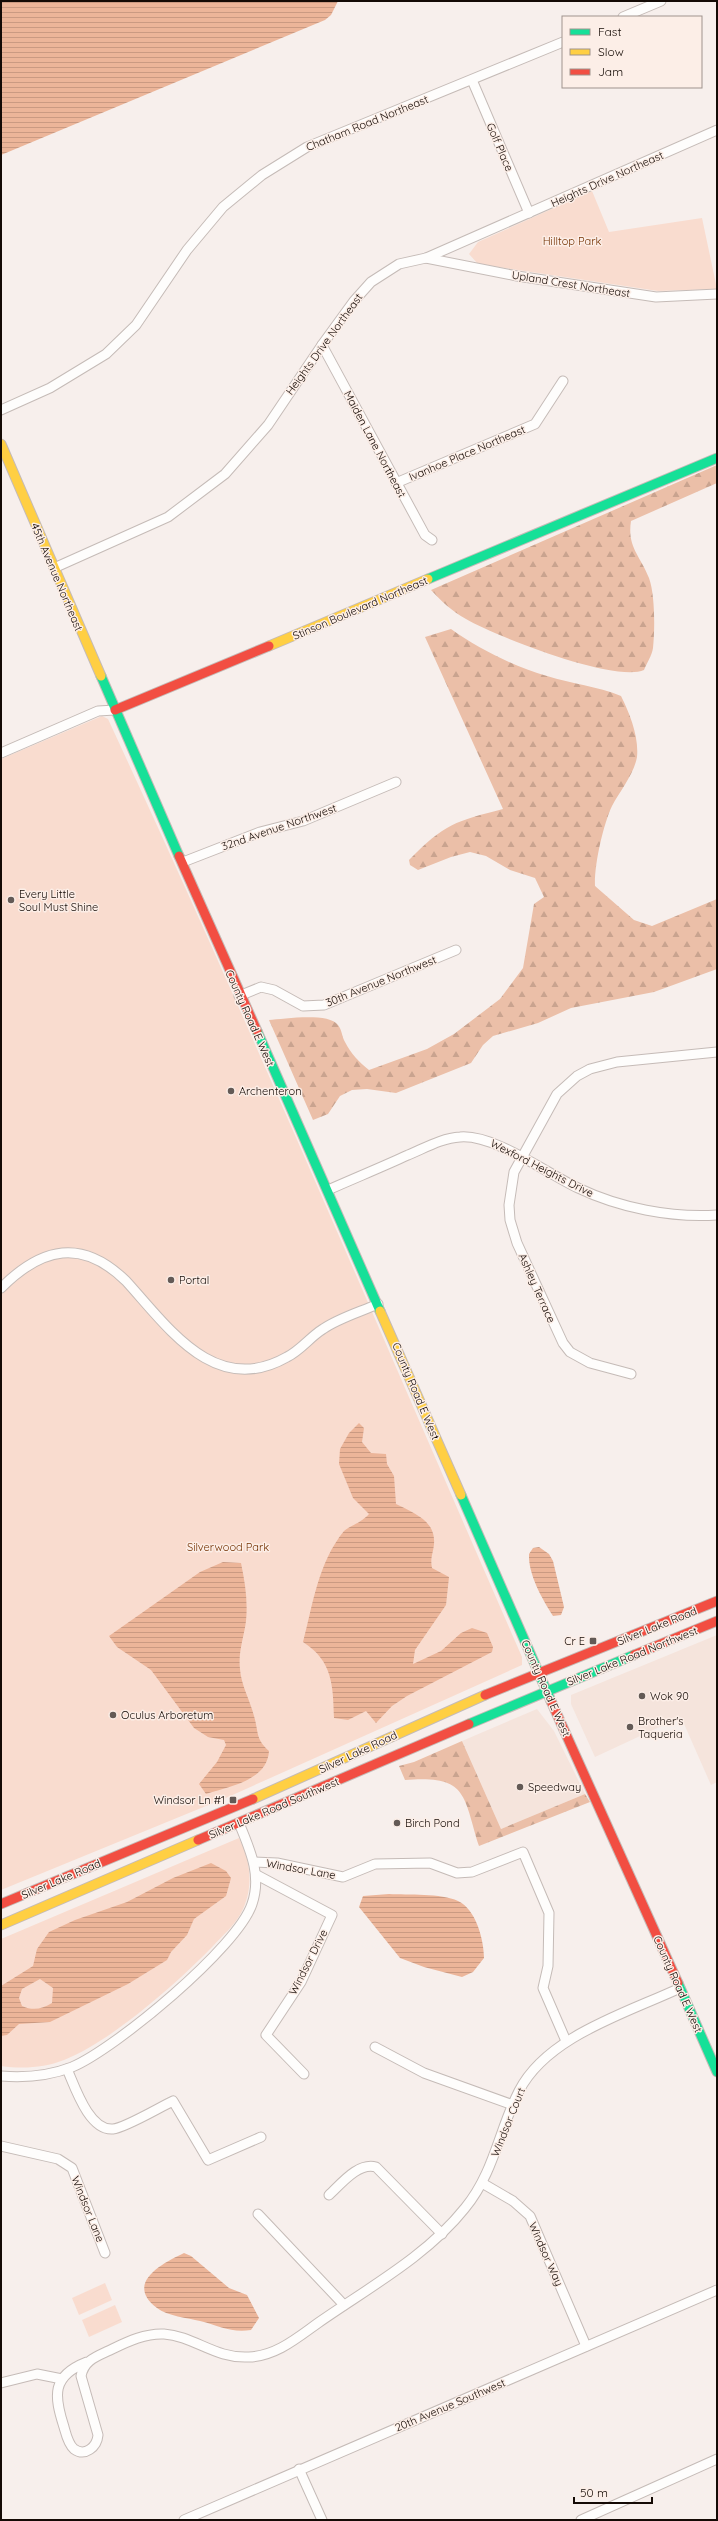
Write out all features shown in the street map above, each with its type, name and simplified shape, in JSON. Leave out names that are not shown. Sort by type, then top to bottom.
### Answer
[{"type":"street","points":[[625,16],[661,1]]},
{"type":"street","name":"Chatham Road Northeast","points":[[1,410],[50,388],[106,354],[136,325],[187,250],[223,207],[262,174],[307,147],[562,42]]},
{"type":"street","name":"Golf Place","points":[[472,80],[528,213]]},
{"type":"street","name":"Heights Drive Northeast","points":[[54,568],[168,517],[225,474],[268,426],[322,344],[354,301],[371,282],[399,264],[426,258],[717,130]]},
{"type":"street","name":"Upland Crest Northeast","points":[[426,258],[517,276],[656,297],[717,294]]},
{"type":"street","name":"Maiden Lane Northeast","points":[[322,344],[425,535],[432,540]]},
{"type":"street","name":"Ivanhoe Place Northeast","points":[[396,483],[535,424],[563,381]]},
{"type":"street","name":"45th Avenue Northeast","points":[[1,444],[115,710]]},
{"type":"street","name":"Stinson Boulevard Northeast","points":[[1,753],[98,711],[115,710],[717,458]]},
{"type":"street","name":"County Road E West","points":[[115,710],[183,862],[239,996],[328,1190],[546,1691],[717,2072]]},
{"type":"street","name":"32nd Avenue Northwest","points":[[183,862],[260,832],[303,821],[396,782]]},
{"type":"street","name":"30th Avenue Northwest","points":[[239,996],[261,987],[274,990],[303,1006],[324,1004],[456,950]]},
{"type":"street","name":"Ashley Terrace","points":[[631,1374],[579,1359],[570,1352],[557,1334],[517,1243],[510,1220],[510,1190],[521,1158],[557,1094],[577,1076],[601,1065],[617,1062],[717,1052]]},
{"type":"street","name":"Wexford Heights Drive","points":[[328,1190],[438,1142],[460,1137],[486,1140],[580,1189],[608,1200],[656,1212],[717,1215]]},
{"type":"street","points":[[1,1288],[25,1266],[40,1258],[68,1253],[94,1258],[115,1270],[192,1352],[215,1364],[248,1368],[275,1363],[287,1357],[324,1328],[378,1304]]},
{"type":"street","name":"Silver Lake Road","points":[[1,1904],[292,1782],[420,1723],[717,1601]]},
{"type":"street","name":"Silver Lake Road Northwest","points":[[546,1691],[717,1621]]},
{"type":"street","name":"Silver Lake Road Southwest","points":[[1,1925],[546,1691]]},
{"type":"street","name":"Windsor Lane","points":[[1,2076],[42,2076],[67,2068],[91,2057],[172,1996],[234,1935],[245,1920],[252,1903],[256,1875],[254,1862],[239,1823]]},
{"type":"street","name":"Windsor Lane","points":[[254,1862],[277,1863],[343,1877],[375,1864],[430,1863],[457,1873],[472,1872],[523,1852],[549,1913],[548,1966],[543,1988],[566,2041]]},
{"type":"street","name":"Windsor Drive","points":[[256,1875],[332,1914],[300,1982],[266,2035],[304,2074]]},
{"type":"street","name":"Windsor Court","points":[[62,2379],[76,2366],[144,2336],[163,2334],[184,2339],[221,2355],[236,2358],[262,2356],[290,2343],[418,2254],[442,2234],[467,2206],[482,2183],[499,2146],[513,2105],[529,2075],[538,2063],[566,2041],[680,1988]]},
{"type":"street","points":[[375,2047],[424,2074],[513,2105]]},
{"type":"street","points":[[67,2068],[84,2105],[94,2122],[102,2127],[114,2129],[173,2101],[208,2160],[261,2137]]},
{"type":"street","name":"Windsor Lane","points":[[1,2146],[58,2159],[72,2168],[105,2253]]},
{"type":"street","points":[[329,2194],[359,2169],[370,2166],[376,2167],[442,2234]]},
{"type":"street","name":"Windsor Way","points":[[482,2183],[513,2201],[530,2216],[586,2346]]},
{"type":"street","points":[[258,2214],[344,2305]]},
{"type":"street","name":"20th Avenue Southwest","points":[[184,2520],[299,2469],[717,2290]]},
{"type":"street","points":[[1,2383],[38,2374],[62,2379],[58,2389],[56,2402],[68,2441],[77,2450],[88,2450],[94,2446],[98,2435],[81,2383],[82,2368],[87,2362]]},
{"type":"street","points":[[581,2520],[717,2459]]},
{"type":"street","points":[[299,2469],[322,2520]]},
{"type":"shaded area","points":[[1,1],[338,1],[331,15],[325,20],[1,155]]},
{"type":"shaded area","points":[[359,1423],[364,1428],[362,1442],[371,1453],[386,1454],[387,1464],[394,1476],[396,1504],[422,1519],[431,1529],[434,1536],[431,1559],[432,1568],[449,1577],[446,1605],[415,1650],[413,1664],[441,1651],[461,1633],[472,1628],[487,1633],[493,1647],[492,1652],[407,1696],[392,1706],[376,1723],[366,1711],[348,1720],[334,1718],[332,1685],[326,1666],[313,1649],[303,1642],[322,1570],[328,1556],[344,1531],[369,1514],[353,1498],[339,1464],[340,1449],[349,1433]]},
{"type":"shaded area","points":[[539,1547],[549,1554],[553,1561],[564,1607],[561,1615],[553,1616],[544,1602],[533,1578],[529,1562],[529,1554],[533,1548]]},
{"type":"shaded area","points":[[223,1562],[241,1563],[247,1606],[240,1657],[241,1675],[256,1722],[259,1739],[269,1751],[267,1761],[255,1776],[236,1785],[206,1794],[199,1784],[217,1762],[226,1745],[224,1740],[208,1737],[194,1728],[151,1670],[117,1647],[109,1636],[200,1572]]},
{"type":"shaded area","points":[[717,1635],[717,1782],[711,1785],[681,1717],[595,1757],[571,1704],[571,1695]]},
{"type":"shaded area","points":[[537,1709],[554,1731],[585,1794],[501,1829],[462,1741]]},
{"type":"shaded area","points":[[211,1863],[226,1871],[231,1878],[226,1896],[194,1919],[187,1935],[171,1952],[167,1960],[128,1984],[50,2022],[19,2024],[7,2035],[1,2036],[1,1986],[33,1966],[37,1949],[49,1932],[75,1920],[127,1902],[173,1878]],"holes":[[[40,1979],[53,1988],[52,2003],[37,2009],[22,2006],[19,1998],[22,1989]]]},
{"type":"shaded area","points":[[389,1894],[424,1895],[451,1898],[464,1905],[470,1911],[478,1926],[484,1951],[484,1958],[473,1972],[462,1977],[424,1967],[400,1958],[359,1907],[363,1896]]},
{"type":"shaded area","points":[[184,2253],[191,2256],[229,2288],[247,2295],[259,2318],[251,2330],[231,2330],[172,2315],[161,2311],[148,2299],[144,2290],[150,2275],[166,2262]]},
{"type":"green space","name":"Hilltop Park","points":[[592,191],[609,232],[702,218],[717,289],[658,291],[478,264],[469,254],[478,242]]},
{"type":"green space","points":[[717,465],[717,483],[631,521],[631,538],[635,551],[649,578],[653,602],[653,648],[644,670],[629,672],[608,670],[555,656],[527,646],[481,627],[466,619],[447,606],[431,590]]},
{"type":"green space","points":[[451,629],[485,650],[534,672],[621,696],[628,710],[633,726],[637,742],[637,757],[633,770],[612,806],[605,824],[598,857],[595,886],[634,920],[652,926],[717,899],[717,969],[654,992],[571,1008],[538,1023],[493,1036],[483,1045],[471,1063],[396,1093],[367,1089],[352,1090],[340,1096],[328,1114],[313,1120],[269,1020],[316,1017],[333,1021],[338,1025],[347,1046],[359,1061],[369,1070],[427,1049],[454,1034],[500,999],[523,968],[534,904],[544,897],[535,878],[510,870],[486,856],[470,852],[451,857],[418,870],[410,865],[409,860],[442,831],[473,817],[503,809],[425,637]]},
{"type":"green space","name":"Silverwood Park","points":[[102,716],[108,719],[162,835],[266,1069],[522,1657],[522,1665],[228,1797],[1,1890],[1,759]]},
{"type":"green space","points":[[462,1741],[501,1829],[585,1794],[590,1802],[479,1846],[470,1813],[460,1792],[452,1785],[441,1781],[426,1779],[405,1780],[399,1766],[414,1762]]},
{"type":"green space","points":[[239,1838],[246,1856],[249,1875],[248,1894],[245,1904],[238,1918],[231,1927],[198,1961],[143,2010],[83,2051],[56,2063],[41,2066],[25,2068],[1,2066],[1,1939]]},
{"type":"green space","points":[[105,2283],[112,2300],[79,2315],[72,2298]]},
{"type":"green space","points":[[115,2305],[122,2322],[89,2337],[82,2320]]},
{"type":"traffic: fast","points":[[428,579],[717,458]]},
{"type":"traffic: fast","points":[[101,676],[179,856]]},
{"type":"traffic: fast","points":[[257,1031],[380,1311]]},
{"type":"traffic: fast","points":[[461,1495],[551,1701]]},
{"type":"traffic: fast","points":[[469,1724],[634,1655]]},
{"type":"traffic: fast","points":[[678,1983],[717,2072]]},
{"type":"traffic: slow","points":[[1,444],[101,676]]},
{"type":"traffic: slow","points":[[269,646],[428,579]]},
{"type":"traffic: slow","points":[[380,1311],[461,1495]]},
{"type":"traffic: slow","points":[[253,1799],[485,1695]]},
{"type":"traffic: slow","points":[[1,1925],[198,1840]]},
{"type":"traffic: jam","points":[[115,710],[269,646]]},
{"type":"traffic: jam","points":[[179,856],[257,1031]]},
{"type":"traffic: jam","points":[[485,1695],[717,1601]]},
{"type":"traffic: jam","points":[[634,1655],[717,1621]]},
{"type":"traffic: jam","points":[[551,1701],[678,1983]]},
{"type":"traffic: jam","points":[[198,1840],[469,1724]]},
{"type":"traffic: jam","points":[[1,1904],[253,1799]]},
{"type":"place","name":"Every Little Soul Must Shine","points":[[11,900]]},
{"type":"place","name":"Archenteron","points":[[231,1091]]},
{"type":"place","name":"Portal","points":[[171,1280]]},
{"type":"place","name":"Cr E","points":[[593,1641]]},
{"type":"place","name":"Wok 90","points":[[642,1696]]},
{"type":"place","name":"Oculus Arboretum","points":[[113,1715]]},
{"type":"place","name":"Brother's Taqueria","points":[[630,1727]]},
{"type":"place","name":"Speedway","points":[[520,1787]]},
{"type":"place","name":"Windsor Ln #1","points":[[233,1800]]},
{"type":"place","name":"Birch Pond","points":[[397,1823]]}]
